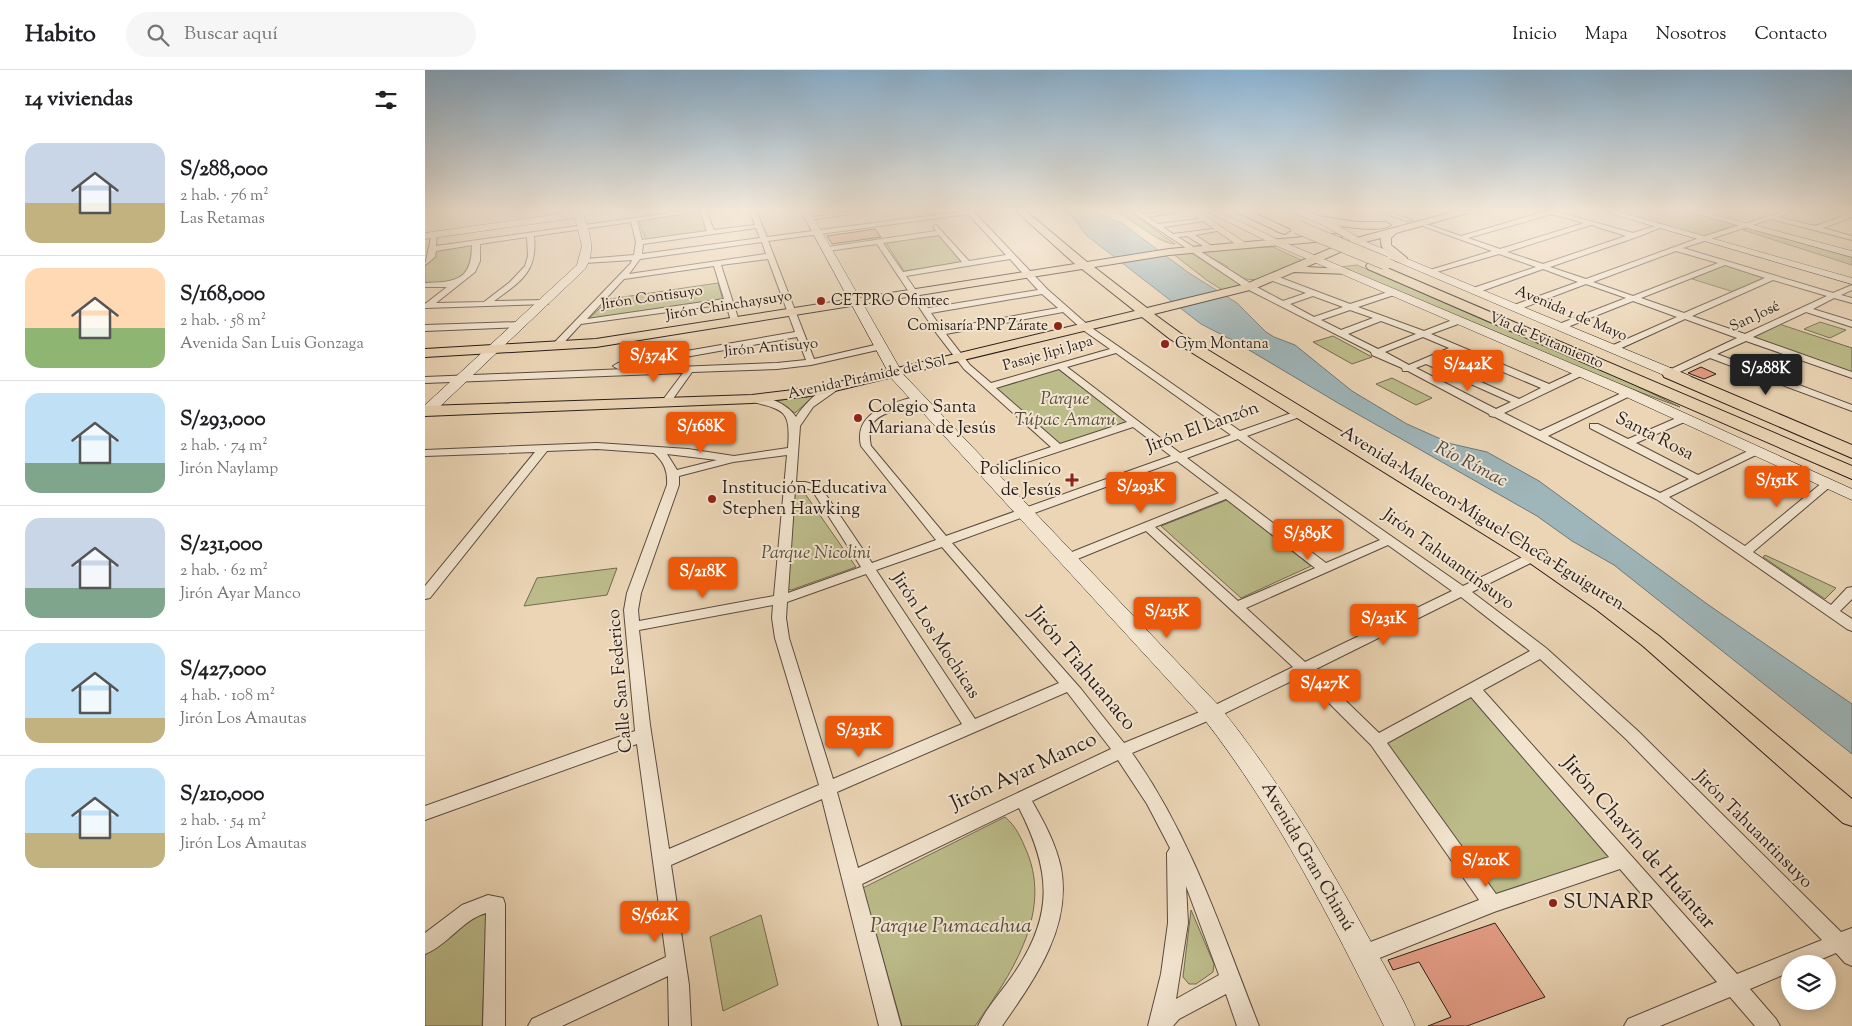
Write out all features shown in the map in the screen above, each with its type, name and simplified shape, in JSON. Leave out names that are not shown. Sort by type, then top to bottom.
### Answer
[{"type":"highway","name":"Vía de Evitamiento","points":[[1356,256],[1852,461]]},
{"type":"highway","name":"Vía de Evitamiento","points":[[1379,265],[1852,473]]},
{"type":"highway","points":[[1670,373],[1852,452]]},
{"type":"highway","points":[[1629,393],[1708,422],[1852,481]]},
{"type":"main road","points":[[1073,256],[1109,286]]},
{"type":"main road","name":"Avenida Malecon Miguel Checa Eguiguren","points":[[1090,256],[1183,340],[1606,596],[1666,640],[1852,798]]},
{"type":"main road","name":"Jirón Chinchaysuyo","points":[[425,352],[555,347],[596,343],[1143,256]]},
{"type":"main road","points":[[1154,312],[1251,287],[1321,256]]},
{"type":"main road","points":[[1395,256],[1403,260]]},
{"type":"main road","points":[[1289,271],[1317,269],[1345,272]]},
{"type":"main road","name":"Avenida Malecon Miguel Checa Eguiguren","points":[[1109,286],[1154,312],[1217,356],[1538,555],[1651,641],[1852,815]]},
{"type":"main road","name":"Avenida Pirámide del Sol","points":[[426,411],[752,399],[793,395],[834,388],[1154,312]]},
{"type":"street","points":[[427,306],[457,284],[474,267],[475,256]]},
{"type":"street","points":[[487,304],[519,276],[529,263],[530,256]]},
{"type":"street","points":[[426,411],[575,274],[585,261],[586,256]]},
{"type":"street","points":[[585,261],[648,256]]},
{"type":"street","points":[[623,277],[770,256],[811,362]]},
{"type":"street","name":"Avenida Gran Chimú","points":[[831,256],[879,347],[895,373],[1023,513],[1212,713],[1236,742],[1289,819],[1400,1026]]},
{"type":"street","points":[[889,256],[940,332],[960,358],[988,387],[1058,448]]},
{"type":"street","points":[[960,256],[967,263]]},
{"type":"street","points":[[902,274],[1012,256]]},
{"type":"street","name":"Jirón Tahuantinsuyo","points":[[1012,256],[1063,309],[1116,350],[1390,540],[1463,592],[1541,652],[1632,736],[1848,945]]},
{"type":"street","points":[[1201,256],[1251,287],[1375,353],[1660,497],[1745,552],[1852,626]]},
{"type":"street","points":[[1307,256],[1629,393],[1852,494]]},
{"type":"street","name":"Avenida 1 de Mayo","points":[[1393,256],[1670,373],[1852,446]]},
{"type":"street","points":[[1433,272],[1489,256]]},
{"type":"street","points":[[1511,256],[1852,375]]},
{"type":"street","points":[[1476,290],[1577,256]]},
{"type":"street","points":[[1517,307],[1660,256]]},
{"type":"street","points":[[1700,256],[1852,301]]},
{"type":"street","points":[[1764,256],[1852,281]]},
{"type":"street","points":[[555,347],[623,277],[638,257]]},
{"type":"street","points":[[717,263],[735,321]]},
{"type":"street","points":[[1562,326],[1725,263]]},
{"type":"street","points":[[1614,348],[1773,277]]},
{"type":"street","points":[[1273,278],[1423,334],[1549,388]]},
{"type":"street","points":[[425,285],[457,284]]},
{"type":"street","name":"San José","points":[[1670,373],[1852,287]]},
{"type":"street","points":[[926,311],[1044,291]]},
{"type":"street","points":[[1313,320],[1391,293]]},
{"type":"street","points":[[1282,304],[1314,294]]},
{"type":"street","name":"Jirón Contisuyo","points":[[580,322],[728,301]]},
{"type":"street","points":[[427,306],[545,302]]},
{"type":"street","points":[[940,332],[1063,309]]},
{"type":"street","points":[[1806,309],[1852,324]]},
{"type":"street","points":[[1340,334],[1381,318]]},
{"type":"street","points":[[1375,353],[1458,321]]},
{"type":"street","points":[[425,328],[520,325]]},
{"type":"street","points":[[571,374],[800,334]]},
{"type":"street","name":"Jirón Antisuyo","points":[[425,380],[777,366],[811,362],[879,347]]},
{"type":"street","points":[[1406,369],[1457,348]]},
{"type":"street","name":"Pasaje Jipi Japa","points":[[988,387],[1116,350]]},
{"type":"street","points":[[1708,354],[1851,406]]},
{"type":"street","points":[[664,370],[665,357]]},
{"type":"street","points":[[1427,360],[1518,402]]},
{"type":"street","points":[[1060,366],[1325,569]]},
{"type":"street","points":[[667,401],[689,369]]},
{"type":"street","points":[[1494,414],[1580,373]]},
{"type":"street","points":[[795,426],[809,405],[834,388]]},
{"type":"street","points":[[1539,436],[1629,393]]},
{"type":"street","points":[[752,399],[786,409],[791,415],[795,426],[779,599],[782,638],[828,789],[890,1026]]},
{"type":"street","name":"Jirón Tiahuanaco","points":[[918,399],[879,413],[867,423],[862,435],[867,446],[943,543],[1069,685],[1121,751],[1153,800],[1176,846],[1195,888],[1248,1026]]},
{"type":"street","name":"Jirón El Lanzón","points":[[632,627],[779,599],[870,570],[1178,456],[1301,413]]},
{"type":"street","points":[[1628,443],[1685,418]]},
{"type":"street","points":[[987,472],[1134,423]]},
{"type":"street","name":"Santa Rosa","points":[[1594,426],[1698,479]]},
{"type":"street","points":[[425,453],[597,446],[657,450],[734,459]]},
{"type":"street","points":[[425,595],[544,448]]},
{"type":"street","points":[[657,450],[671,465],[675,474],[734,459],[793,451]]},
{"type":"street","points":[[1660,497],[1756,451]]},
{"type":"street","name":"Calle San Federico","points":[[675,474],[667,502],[634,593],[632,627],[643,735],[663,860],[680,998],[680,1026]]},
{"type":"street","points":[[1745,552],[1827,484]]},
{"type":"street","name":"Jirón Los Mochicas","points":[[790,486],[805,485],[816,488],[972,726]]},
{"type":"street","points":[[1066,558],[1227,494]]},
{"type":"street","points":[[1147,526],[1304,669],[1377,741],[1492,904]]},
{"type":"street","points":[[1236,607],[1390,540]]},
{"type":"street","name":"Jirón Ayar Manco","points":[[853,879],[1121,751],[1212,713],[1538,555]]},
{"type":"street","points":[[1832,612],[1852,591]]},
{"type":"street","points":[[1377,741],[1541,652]]},
{"type":"street","points":[[663,860],[1069,685]]},
{"type":"street","name":"Jirón Chavín de Huántar","points":[[1473,689],[1769,1026]]},
{"type":"street","points":[[425,813],[643,735]]},
{"type":"street","points":[[989,1026],[1035,959],[1046,930],[1051,904],[1053,880],[1050,858],[1022,798]]},
{"type":"street","points":[[1159,1026],[1171,974],[1178,923],[1176,846]]},
{"type":"street","points":[[1362,954],[1492,904],[1623,860]]},
{"type":"street","points":[[425,945],[474,908],[491,903],[496,904],[494,1026]]},
{"type":"street","points":[[1635,1026],[1734,986],[1848,945]]},
{"type":"street","points":[[539,1026],[675,963]]},
{"type":"street","points":[[1159,1026],[1172,1012],[1230,980]]},
{"type":"green space","points":[[435,256],[471,256],[469,268],[455,282],[425,284],[425,266]]},
{"type":"green space","points":[[894,256],[957,256],[963,262],[904,271]]},
{"type":"green space","points":[[1175,256],[1196,256],[1239,284],[1238,287],[1224,291]]},
{"type":"green space","points":[[1207,256],[1291,256],[1303,261],[1259,280],[1245,279]]},
{"type":"green space","points":[[1823,256],[1852,256],[1852,265]]},
{"type":"green space","points":[[1726,264],[1767,277],[1734,292],[1692,279]]},
{"type":"green space","points":[[1357,265],[1612,374],[1680,407],[1618,384],[1341,267]]},
{"type":"green space","points":[[718,283],[723,300],[587,320],[610,299]]},
{"type":"green space","points":[[1820,322],[1846,330],[1830,338],[1804,329]]},
{"type":"green space","points":[[1779,324],[1852,348],[1852,374],[1751,338]]},
{"type":"green space","points":[[1333,336],[1372,357],[1352,364],[1313,342]]},
{"type":"green space","name":"Parque Túpac Amaru","points":[[1058,369],[1127,422],[1060,445],[995,387]]},
{"type":"green space","points":[[1392,378],[1432,398],[1416,405],[1376,384]]},
{"type":"green space","points":[[814,396],[795,413],[773,401]]},
{"type":"green space","name":"Parque Nicolini","points":[[801,488],[856,567],[791,590],[788,589],[795,491]]},
{"type":"green space","points":[[1227,500],[1311,566],[1241,598],[1161,526]]},
{"type":"green space","points":[[1765,555],[1836,588],[1825,599],[1763,557]]},
{"type":"green space","points":[[617,568],[607,595],[524,606],[537,578]]},
{"type":"green space","points":[[1475,695],[1612,857],[1493,895],[1384,742]]},
{"type":"green space","name":"Parque Pumacahua","points":[[1005,817],[1020,837],[1027,852],[1034,876],[1035,899],[1031,922],[1013,966],[975,1026],[902,1026],[863,888]]},
{"type":"green space","points":[[1191,910],[1214,964],[1213,972],[1196,984],[1189,984],[1183,977]]},
{"type":"green space","points":[[487,914],[482,1026],[425,1026],[425,953],[470,917]]},
{"type":"green space","points":[[761,915],[778,985],[723,1011],[710,937]]},
{"type":"water","name":"Río Rímac","points":[[1113,256],[1166,256],[1189,273],[1237,303],[1266,332],[1295,345],[1352,391],[1407,424],[1452,444],[1487,452],[1539,481],[1710,606],[1852,704],[1852,754],[1614,565],[1572,541],[1537,516],[1338,403],[1234,341],[1201,324]]},
{"type":"building","points":[[1701,367],[1716,374],[1704,379],[1688,373]]},
{"type":"building","points":[[1495,923],[1545,997],[1467,1026],[1428,1026],[1451,1017],[1419,962],[1393,970],[1388,960]]},
{"type":"place","name":"CETPRO Ofimtec","points":[[821,301]]},
{"type":"place","name":"Comisaría PNP Zárate","points":[[1058,326]]},
{"type":"place","name":"Gym Montana","points":[[1165,344]]},
{"type":"place","name":"Colegio Santa Mariana de Jesús","points":[[858,418]]},
{"type":"place","name":"Policlinico de Jesús","points":[[1072,480]]},
{"type":"place","name":"Institución Educativa Stephen Hawking","points":[[712,499]]},
{"type":"place","name":"SUNARP","points":[[1553,903]]}]
